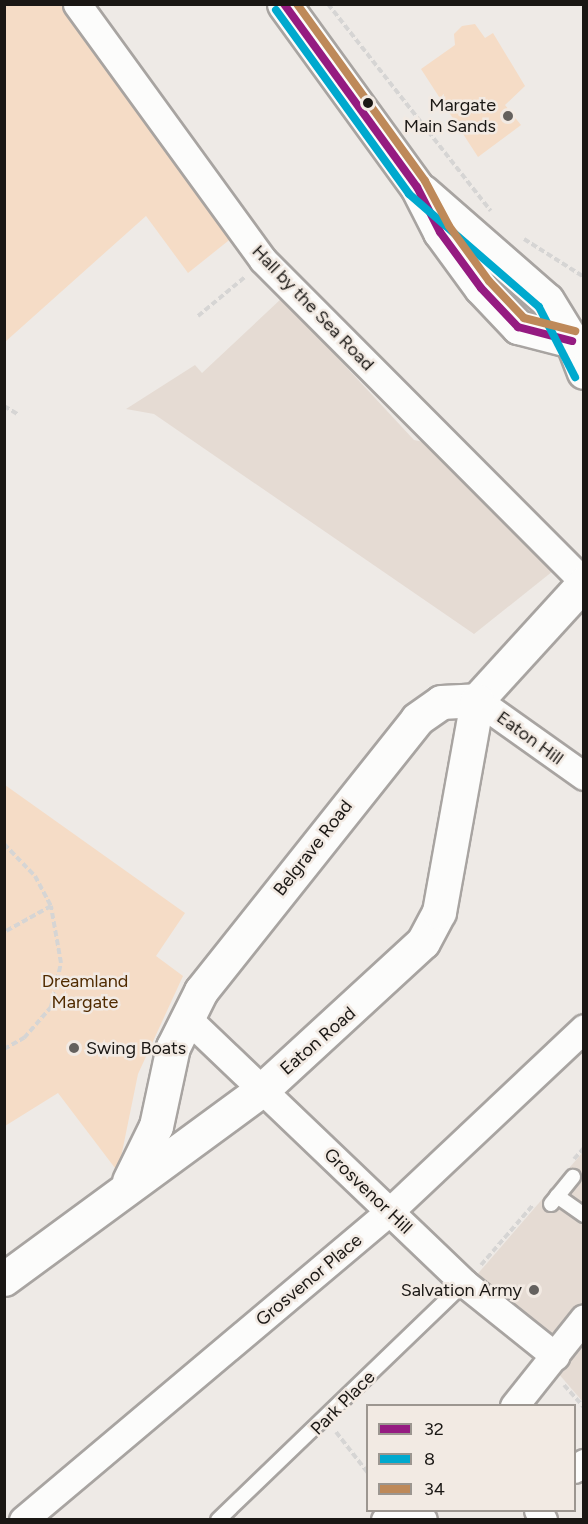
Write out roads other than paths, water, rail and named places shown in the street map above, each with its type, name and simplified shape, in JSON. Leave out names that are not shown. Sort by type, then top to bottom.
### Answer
[{"type":"main road","points":[[284,4],[417,187],[547,300],[572,340],[584,372]]},
{"type":"main road","points":[[477,700],[584,582]]},
{"type":"main road","name":"Belgrave Road","points":[[129,1183],[156,1126],[162,1079],[201,991],[417,719],[441,702],[477,700]]},
{"type":"main road","name":"Eaton Road","points":[[4,1279],[129,1183],[263,1089],[392,975],[429,932],[439,912],[477,700]]},
{"type":"street","name":"Hall by the Sea Road","points":[[77,4],[263,260],[584,582]]},
{"type":"street","name":"Eaton Hill","points":[[477,700],[584,776]]},
{"type":"street","name":"Grosvenor Hill","points":[[188,1019],[464,1283],[555,1356]]},
{"type":"street","name":"Grosvenor Place","points":[[23,1520],[389,1212],[584,1028]]},
{"type":"street","points":[[516,1404],[584,1318]]},
{"type":"street","points":[[386,1520],[411,1512]]},
{"type":"lane","points":[[573,1177],[550,1199],[584,1215]]},
{"type":"lane","name":"Park Place","points":[[218,1520],[327,1419],[464,1283]]},
{"type":"place","name":"Margate Main Sands","points":[[508,116]]},
{"type":"place","name":"Swing Boats","points":[[74,1048]]},
{"type":"place","name":"Salvation Army","points":[[534,1290]]},
{"type":"park label","name":"Dreamland Margate","points":[[85,992]]}]
